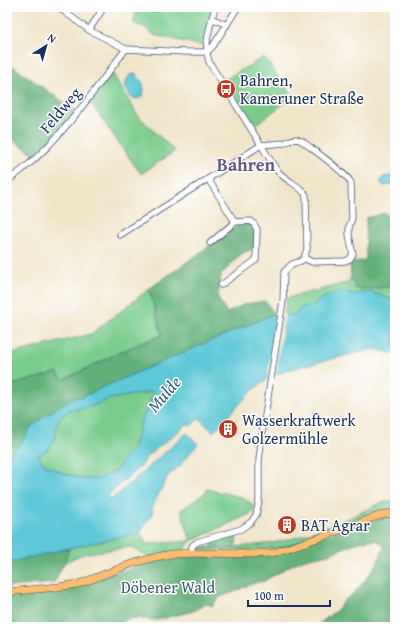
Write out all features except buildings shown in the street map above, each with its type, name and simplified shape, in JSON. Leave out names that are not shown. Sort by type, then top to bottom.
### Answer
[{"type":"main road","points":[[7,592],[78,584],[131,564],[171,554],[265,554],[278,552],[375,517],[395,513]]},
{"type":"street","points":[[58,7],[89,30],[126,49],[186,52],[207,52],[213,46],[238,7]]},
{"type":"street","points":[[89,30],[104,7]]},
{"type":"street","points":[[192,553],[192,546],[197,542],[242,529],[256,515],[260,501],[259,460],[261,442],[283,301],[284,272],[292,264],[304,258],[307,249],[306,194],[295,184],[283,177],[276,169],[209,62],[207,43],[216,7]]},
{"type":"street","points":[[213,19],[227,25]]},
{"type":"street","name":"Feldweg","points":[[7,181],[18,174],[58,135],[126,49]]},
{"type":"street","points":[[120,235],[261,145],[284,143],[296,139],[302,141],[343,173],[350,179],[351,183],[352,218],[349,227],[349,235],[352,250],[351,257],[344,261],[312,262],[304,258]]},
{"type":"street","points":[[210,178],[210,182],[235,222]]},
{"type":"street","points":[[210,243],[235,222],[251,221],[257,229],[256,260],[221,285]]},
{"type":"green space","points":[[137,7],[213,7],[204,46],[154,35],[144,27],[133,23]]},
{"type":"green space","points":[[264,57],[293,97],[252,127],[224,80]]},
{"type":"green space","points":[[7,62],[80,114],[39,158],[7,136]]},
{"type":"green space","points":[[111,71],[138,116],[175,151],[141,174],[89,101]]},
{"type":"green space","points":[[385,213],[395,228],[395,287],[356,289],[351,277],[350,263],[366,260],[366,218]]},
{"type":"green space","points":[[248,223],[253,225],[255,231],[255,248],[241,254],[221,275],[218,298],[227,313],[245,304],[265,301],[274,314],[82,397],[70,399],[30,428],[25,438],[7,457],[7,385],[16,384],[57,372],[63,380],[129,348],[162,335],[149,289],[240,224]]},
{"type":"green space","points":[[351,277],[356,289],[395,287],[395,301],[371,292],[356,294],[339,292],[310,307],[299,309],[297,313],[292,316],[284,315],[287,298],[347,283]]},
{"type":"green space","points":[[149,289],[162,335],[129,348],[63,380],[7,385],[7,355],[91,334]]},
{"type":"green space","points":[[155,391],[141,421],[134,448],[125,457],[118,469],[100,479],[83,479],[62,473],[44,464],[38,455],[47,450],[54,440],[58,420],[69,410],[86,408],[110,399]]},
{"type":"green space","points":[[207,489],[244,499],[254,506],[252,513],[191,541],[181,510],[205,493]]},
{"type":"green space","points":[[387,501],[395,501],[395,509],[287,546],[252,550],[195,550],[195,547],[243,546],[272,543],[290,539],[342,521]]},
{"type":"green space","name":"Döbener Wald","points":[[395,516],[395,627],[315,627],[338,609],[344,601],[354,593],[377,564],[384,548],[380,543],[374,540],[367,540],[358,542],[329,554],[300,561],[264,581],[252,584],[222,596],[214,603],[213,606],[206,604],[190,612],[156,620],[133,618],[127,619],[114,627],[7,627],[7,595],[59,590],[157,560],[182,556],[251,557],[386,517]]},
{"type":"green space","points":[[140,533],[148,544],[191,541],[184,550],[148,557],[130,547],[87,553],[64,563],[69,548]]},
{"type":"green space","points":[[237,533],[236,544],[212,546],[212,539]]},
{"type":"green space","points":[[69,548],[64,563],[54,583],[7,587],[7,563]]},
{"type":"water","points":[[135,74],[142,81],[144,89],[143,96],[137,99],[131,97],[126,86],[126,81],[130,75]]},
{"type":"water","points":[[390,176],[394,177],[395,182],[384,186],[381,183],[381,179]]},
{"type":"water","name":"Mulde","points":[[339,292],[356,294],[371,292],[395,301],[395,354],[372,349],[291,369],[268,378],[250,393],[213,432],[199,418],[191,426],[187,424],[146,457],[142,465],[107,496],[111,500],[187,433],[198,444],[181,463],[182,464],[168,476],[152,507],[153,512],[140,533],[7,563],[7,457],[25,438],[30,428],[70,399],[82,397],[274,314],[277,313],[292,316],[297,313],[299,309],[314,305],[320,299]],"holes":[[[155,391],[141,421],[134,448],[125,457],[118,469],[100,479],[83,479],[62,473],[44,464],[38,455],[47,450],[54,440],[58,420],[69,410],[86,408],[110,399]]]},
{"type":"pier","points":[[278,311],[285,313],[275,377],[267,381]]},
{"type":"place","name":"Bahren, Kameruner Straße","points":[[226,89]]},
{"type":"place","name":"Wasserkraftwerk Golzermühle","points":[[228,429]]},
{"type":"place","name":"BAT Agrar","points":[[287,525]]},
{"type":"district","name":"Bahren","points":[[246,165]]}]
